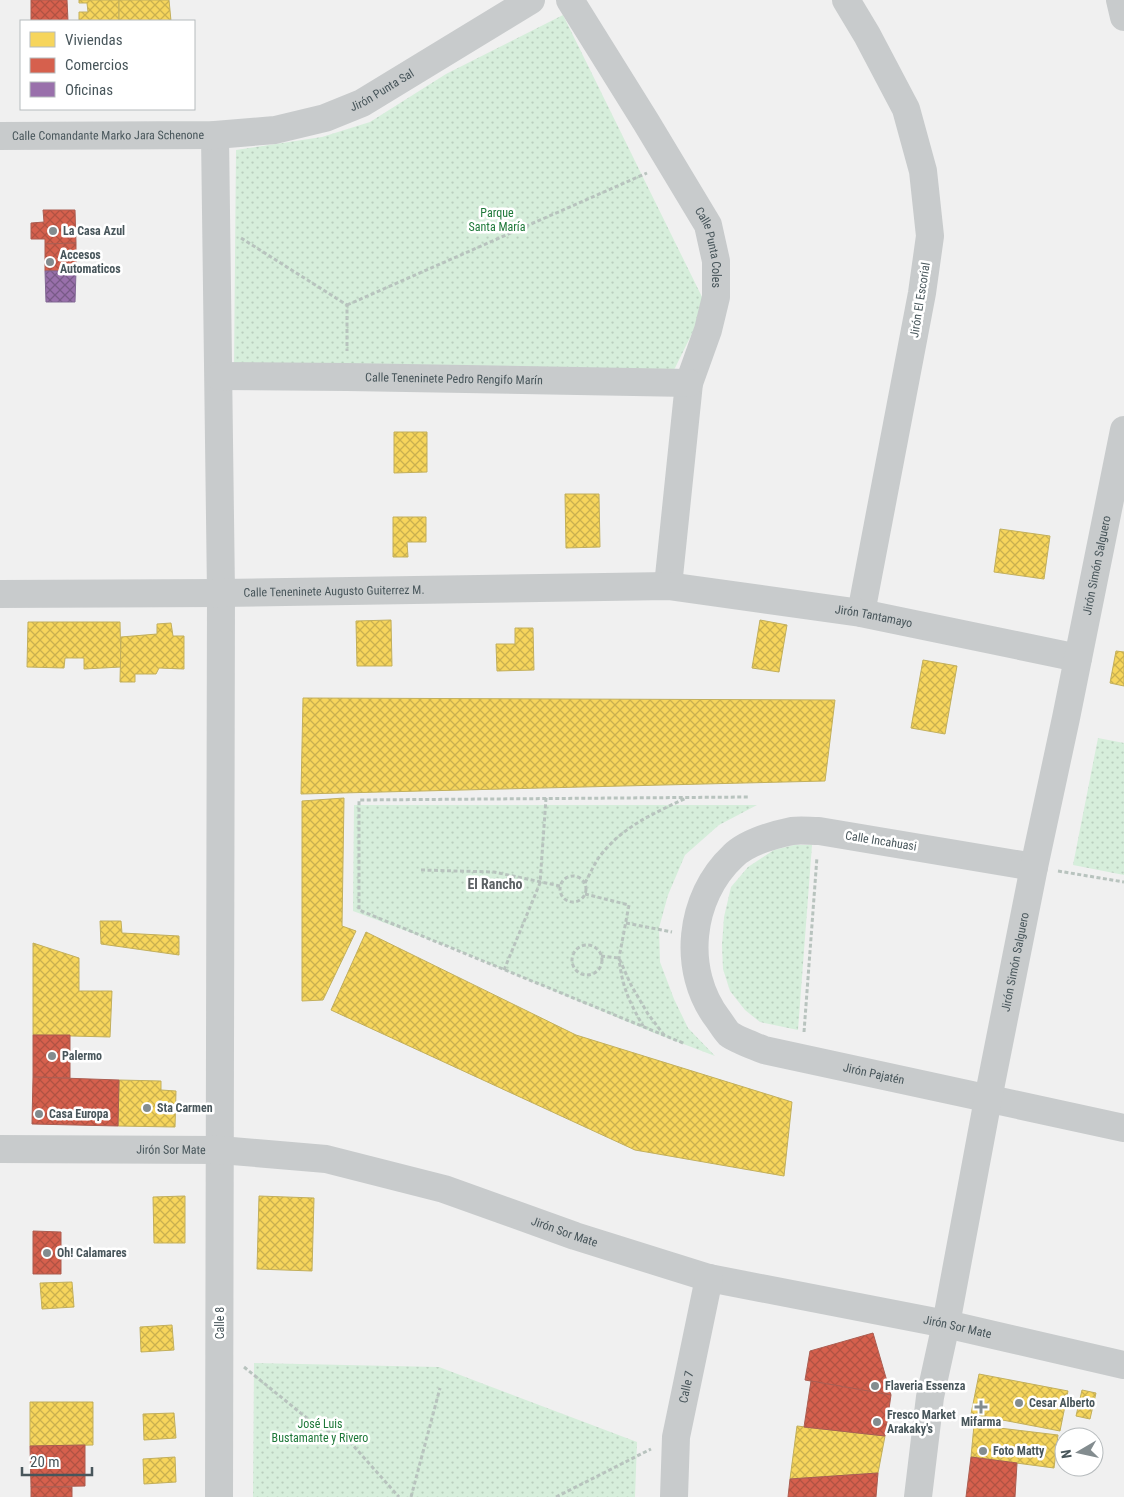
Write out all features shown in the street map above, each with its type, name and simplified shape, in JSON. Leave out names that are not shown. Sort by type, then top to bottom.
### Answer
[{"type":"street","name":"Jirón Punta Sal","points":[[215,135],[276,130],[325,118],[362,103],[531,0]]},
{"type":"street","name":"Calle Punta Coles","points":[[570,0],[708,225],[716,261],[716,296],[708,330],[689,383],[668,586]]},
{"type":"street","name":"Jirón El Escorial","points":[[846,0],[867,35],[906,109],[923,171],[930,236],[922,294],[861,613]]},
{"type":"street","points":[[1120,0],[1124,17]]},
{"type":"street","name":"Calle Comandante Marko Jara Schenone","points":[[0,136],[215,135]]},
{"type":"street","name":"Calle 8","points":[[215,135],[221,593],[219,1497]]},
{"type":"street","name":"Calle Teneninete Pedro Rengifo Marín","points":[[219,376],[689,383]]},
{"type":"street","name":"Jirón Simón Salguero","points":[[918,1497],[930,1397],[946,1324],[1034,867],[1124,431]]},
{"type":"street","name":"Jirón Tantamayo","points":[[668,586],[861,613],[1078,658]]},
{"type":"street","name":"Calle Teneninete Augusto Guiterrez M.","points":[[0,594],[221,593],[668,586]]},
{"type":"street","name":"Calle Incahuasi","points":[[694,937],[703,898],[714,877],[734,855],[755,842],[794,831],[819,831],[1034,867]]},
{"type":"street","name":"Jirón Pajatén","points":[[694,937],[696,972],[708,1007],[729,1034],[764,1050],[1124,1128]]},
{"type":"street","name":"Jirón Sor Mate","points":[[0,1149],[220,1150],[326,1159],[444,1189],[575,1236],[709,1278],[946,1324],[1124,1365]]},
{"type":"street","name":"Calle 7","points":[[674,1497],[676,1437],[709,1278]]},
{"type":"path","points":[[347,305],[670,163]]},
{"type":"path","points":[[217,222],[347,305]]},
{"type":"path","points":[[347,305],[347,377]]},
{"type":"path","points":[[683,1043],[359,910],[359,800],[748,796]]},
{"type":"path","points":[[585,883],[579,877],[570,876],[563,880],[560,892],[569,902],[581,899],[585,894],[585,883],[600,857],[617,838],[644,818],[688,797]]},
{"type":"path","points":[[504,970],[540,882],[546,798]]},
{"type":"path","points":[[802,1059],[819,831]]},
{"type":"path","points":[[1034,867],[1124,882]]},
{"type":"path","points":[[420,870],[494,872],[560,886]]},
{"type":"path","points":[[585,894],[629,905],[619,958],[628,1000],[644,1027]]},
{"type":"path","points":[[626,923],[694,937]]},
{"type":"path","points":[[588,944],[600,951],[601,956],[601,966],[589,975],[579,973],[572,960],[575,950],[582,945],[588,944]]},
{"type":"path","points":[[601,956],[619,958]]},
{"type":"path","points":[[619,958],[631,985],[648,1014],[665,1036]]},
{"type":"path","points":[[220,1348],[313,1423],[350,1442],[399,1497]]},
{"type":"path","points":[[411,1497],[440,1388]]},
{"type":"path","points":[[556,1497],[676,1437]]},
{"type":"green space","name":"Parque Santa María","points":[[563,15],[706,305],[674,370],[234,369],[236,150],[322,137],[370,122],[446,74]]},
{"type":"green space","points":[[1098,738],[1124,743],[1124,875],[1073,865]]},
{"type":"green space","points":[[354,805],[757,805],[719,825],[685,855],[668,895],[659,928],[660,962],[674,999],[688,1028],[715,1056],[652,1032],[455,949],[353,911]]},
{"type":"green space","points":[[794,845],[812,845],[798,1030],[760,1022],[745,1010],[730,991],[723,969],[722,945],[724,917],[731,887],[748,867],[774,850]]},
{"type":"green space","name":"José Luis Bustamante y Rivero","points":[[254,1363],[439,1367],[637,1442],[635,1497],[253,1497]]},
{"type":"building: Viviendas","points":[[79,0],[119,0],[119,20],[79,20],[79,12],[88,12],[87,3],[79,3]]},
{"type":"building: Viviendas","points":[[119,0],[169,0],[171,20],[119,20]]},
{"type":"building: Viviendas","points":[[394,432],[427,432],[427,472],[394,473]]},
{"type":"building: Viviendas","points":[[565,494],[599,494],[600,547],[566,548]]},
{"type":"building: Viviendas","points":[[393,517],[426,517],[426,542],[407,542],[408,557],[393,557]]},
{"type":"building: Viviendas","points":[[1000,529],[1050,536],[1044,579],[994,572]]},
{"type":"building: Viviendas","points":[[391,620],[392,666],[357,666],[356,621]]},
{"type":"building: Viviendas","points":[[760,620],[787,625],[779,672],[752,668]]},
{"type":"building: Viviendas","points":[[28,622],[120,622],[121,667],[84,669],[84,658],[65,658],[64,668],[27,667]]},
{"type":"building: Viviendas","points":[[171,623],[173,636],[184,636],[184,669],[159,668],[156,674],[135,674],[135,682],[120,682],[121,637],[157,634],[157,624]]},
{"type":"building: Viviendas","points":[[515,628],[533,628],[534,670],[497,671],[496,644],[515,644]]},
{"type":"building: Viviendas","points":[[1116,651],[1124,652],[1124,686],[1110,683]]},
{"type":"building: Viviendas","points":[[923,660],[957,666],[945,734],[911,728]]},
{"type":"building: Viviendas","points":[[303,698],[835,700],[825,781],[301,794]]},
{"type":"building: Viviendas","points":[[344,798],[342,926],[356,931],[323,1000],[302,1001],[302,801]]},
{"type":"building: Viviendas","points":[[100,921],[121,921],[122,933],[179,936],[179,955],[101,944]]},
{"type":"building: Viviendas","points":[[366,932],[576,1035],[792,1102],[784,1176],[635,1150],[331,1010]]},
{"type":"building: Viviendas","points":[[33,943],[79,958],[79,991],[112,991],[110,1037],[33,1035]]},
{"type":"building: Viviendas","name":"Sta Carmen","points":[[119,1080],[161,1081],[161,1090],[176,1091],[175,1127],[118,1126]]},
{"type":"building: Viviendas","points":[[185,1196],[185,1243],[154,1243],[153,1197]]},
{"type":"building: Viviendas","points":[[259,1196],[314,1198],[312,1271],[257,1269]]},
{"type":"building: Viviendas","points":[[72,1282],[74,1307],[42,1309],[40,1283]]},
{"type":"building: Viviendas","points":[[172,1325],[174,1350],[141,1352],[140,1327]]},
{"type":"building: Viviendas","name":"Cesar Alberto","points":[[979,1374],[1068,1391],[1061,1427],[1054,1427],[1054,1430],[971,1414]]},
{"type":"building: Viviendas","points":[[1082,1390],[1096,1393],[1090,1419],[1076,1416]]},
{"type":"building: Viviendas","points":[[30,1402],[93,1402],[93,1445],[30,1446]]},
{"type":"building: Viviendas","points":[[174,1413],[176,1438],[144,1440],[143,1414]]},
{"type":"building: Viviendas","points":[[974,1425],[1054,1435],[1054,1468],[971,1457]]},
{"type":"building: Viviendas","points":[[797,1426],[885,1436],[878,1473],[790,1479]]},
{"type":"building: Viviendas","points":[[175,1457],[176,1482],[144,1484],[143,1459]]},
{"type":"building: Comercios","points":[[31,0],[67,0],[68,20],[31,20]]},
{"type":"building: Comercios","name":"La Casa Azul","points":[[43,210],[75,210],[76,243],[45,244],[45,239],[31,239],[31,223],[44,222]]},
{"type":"building: Comercios","points":[[76,243],[76,271],[45,271],[45,244]]},
{"type":"building: Comercios","name":"Palermo","points":[[33,1035],[70,1035],[70,1078],[33,1077]]},
{"type":"building: Comercios","points":[[33,1077],[119,1080],[118,1126],[32,1124]]},
{"type":"building: Comercios","name":"Oh! Calamares","points":[[33,1231],[61,1232],[61,1274],[33,1274]]},
{"type":"building: Comercios","points":[[873,1333],[891,1395],[805,1380],[810,1351]]},
{"type":"building: Comercios","points":[[811,1381],[891,1395],[885,1436],[804,1427]]},
{"type":"building: Comercios","points":[[85,1445],[85,1486],[31,1487],[30,1446]]},
{"type":"building: Comercios","points":[[971,1457],[1017,1463],[1015,1497],[966,1497]]},
{"type":"building: Comercios","points":[[878,1473],[876,1497],[788,1497],[790,1479]]},
{"type":"building: Comercios","points":[[31,1487],[72,1487],[72,1497],[31,1497]]},
{"type":"building: Oficinas","points":[[45,271],[76,271],[75,302],[46,302]]},
{"type":"place","name":"La Casa Azul","points":[[53,231]]},
{"type":"place","name":"Accesos Automaticos","points":[[50,262]]},
{"type":"place","name":"Palermo","points":[[52,1056]]},
{"type":"place","name":"Sta Carmen","points":[[147,1108]]},
{"type":"place","name":"Casa Europa","points":[[39,1114]]},
{"type":"place","name":"Oh! Calamares","points":[[47,1253]]},
{"type":"place","name":"Flaveria Essenza","points":[[875,1386]]},
{"type":"place","name":"Cesar Alberto","points":[[1019,1403]]},
{"type":"place","name":"Mifarma","points":[[981,1407]]},
{"type":"place","name":"Fresco Market Arakaky's","points":[[877,1422]]},
{"type":"place","name":"Foto Matty","points":[[983,1451]]},
{"type":"district","name":"El Rancho","points":[[495,884]]}]
